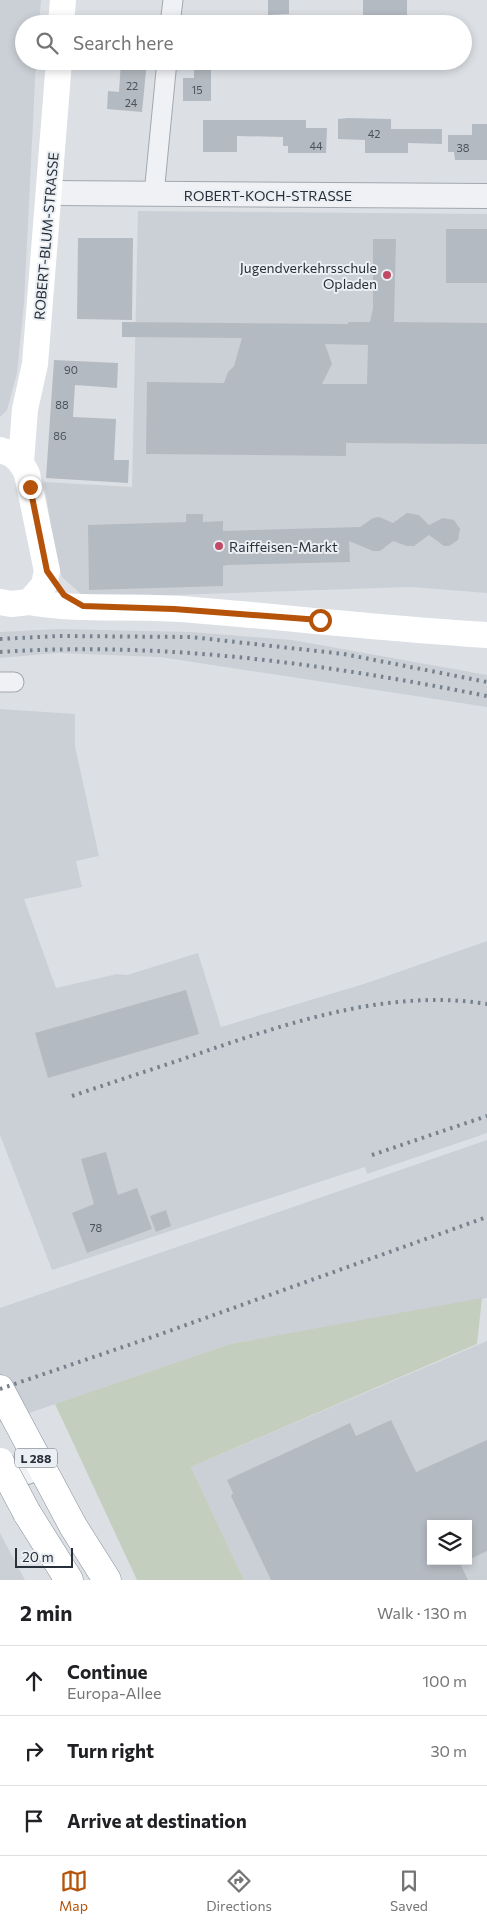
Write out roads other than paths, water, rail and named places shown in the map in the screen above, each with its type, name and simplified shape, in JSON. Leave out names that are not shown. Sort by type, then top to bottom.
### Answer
[{"type":"highway","name":"L 288","points":[[0,1389],[73,1526],[107,1580]]},
{"type":"highway","name":"L 288","points":[[0,1462],[27,1513],[68,1580]]},
{"type":"main road","points":[[62,15],[63,0]]},
{"type":"main road","name":"ROBERT-BLUM-STRASSE","points":[[11,456],[25,409],[35,364],[50,192],[57,70]]},
{"type":"main road","name":"ROBERT-BLUM-STRASSE","points":[[0,445],[25,409]]},
{"type":"main road","points":[[11,456],[27,474],[47,571],[64,595],[83,606]]},
{"type":"main road","points":[[29,602],[44,585],[47,571]]},
{"type":"main road","points":[[0,602],[11,604],[29,602],[50,606],[174,609],[487,635]]},
{"type":"main road","points":[[413,630],[487,652]]},
{"type":"street","points":[[171,15],[173,0]]},
{"type":"street","points":[[154,194],[166,70]]},
{"type":"street","name":"ROBERT-KOCH-STRASSE","points":[[50,192],[487,196]]},
{"type":"street","points":[[0,1481],[29,1474]]},
{"type":"railway","points":[[0,639],[59,636],[191,637],[344,654],[487,682]]},
{"type":"railway","points":[[0,652],[62,649],[123,650],[245,658],[366,674],[487,696]]},
{"type":"railway","points":[[72,1096],[279,1027],[348,1010],[417,1000],[452,1000],[487,1004]]},
{"type":"railway","points":[[372,1155],[487,1116]]},
{"type":"railway","points":[[0,1389],[158,1335],[487,1217]]},
{"type":"place","name":"Jugendverkehrsschule Opladen","points":[[387,275]]},
{"type":"place","name":"Raiffeisen-Markt","points":[[219,546]]}]
